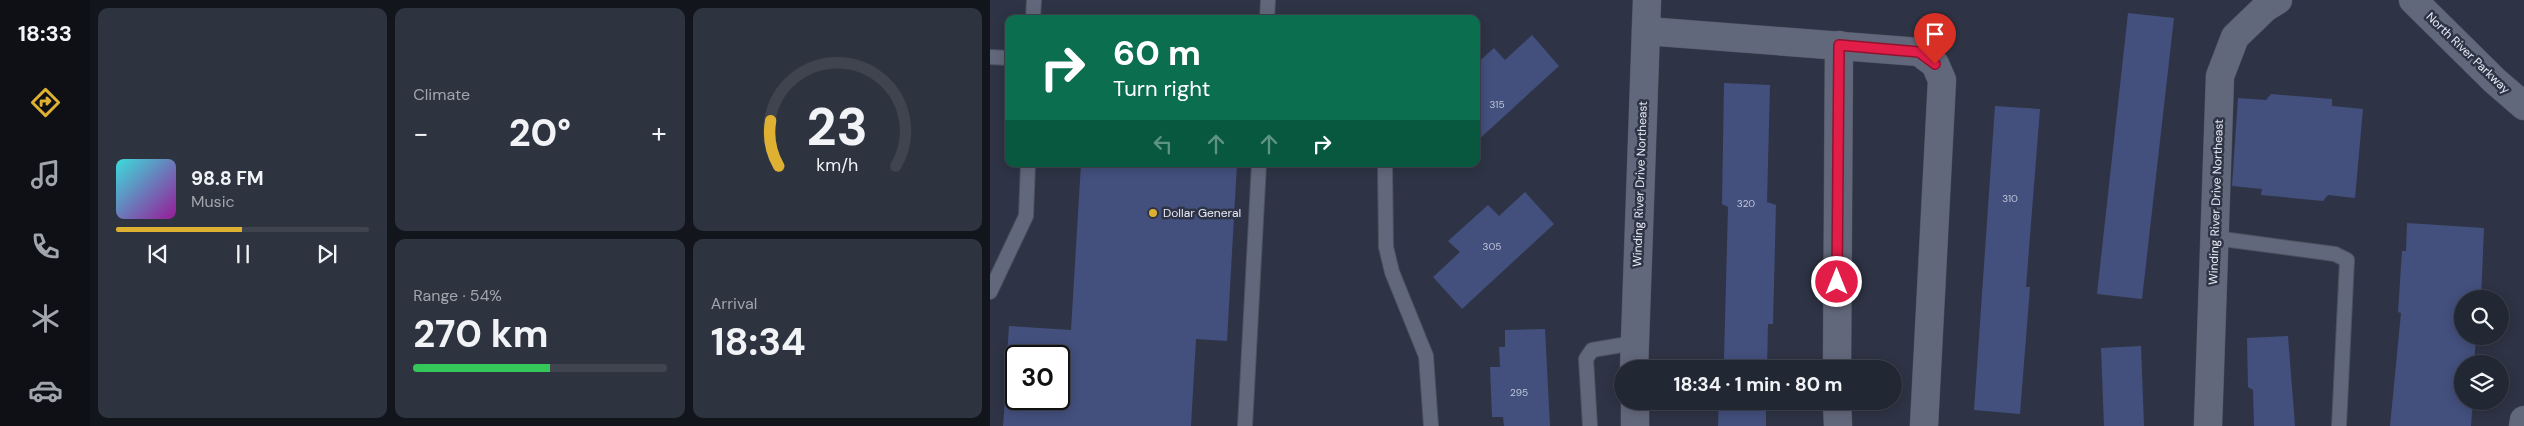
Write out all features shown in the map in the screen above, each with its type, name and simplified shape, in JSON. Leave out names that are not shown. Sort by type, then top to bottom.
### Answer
[{"type":"street","name":"Winding River Drive Northeast","points":[[1634,356],[1647,0]]},
{"type":"street","name":"Winding River Drive Northeast","points":[[2208,426],[2220,76],[2235,37],[2264,8],[2278,0]]},
{"type":"street","name":"North River Parkway","points":[[2413,0],[2524,106]]},
{"type":"street","points":[[1646,31],[1919,52],[1935,64],[1942,80],[1924,426]]},
{"type":"street","points":[[1837,360],[1839,45]]},
{"type":"street","points":[[1635,410],[1635,426]]},
{"type":"street","points":[[1838,410],[1838,426]]},
{"type":"street","points":[[2523,426],[2524,420]]},
{"type":"lane","points":[[1033,15],[1034,0]]},
{"type":"lane","points":[[1267,15],[1268,0]]},
{"type":"lane","points":[[990,57],[1005,58]]},
{"type":"lane","points":[[990,292],[1026,216],[1028,167]]},
{"type":"lane","points":[[1245,426],[1259,167]]},
{"type":"lane","points":[[1385,167],[1386,247],[1392,272],[1426,356],[1431,426]]},
{"type":"lane","points":[[2215,238],[2335,254],[2347,260],[2339,426]]},
{"type":"lane","points":[[1590,426],[1586,359],[1592,350],[1634,356]]},
{"type":"building","points":[[2128,13],[2174,18],[2142,299],[2097,294]]},
{"type":"building","points":[[1532,35],[1559,66],[1480,138],[1480,60],[1494,48],[1505,60]]},
{"type":"building","points":[[1724,83],[1770,85],[1767,202],[1776,205],[1773,324],[1768,324],[1767,360],[1724,360],[1728,207],[1722,204]]},
{"type":"building","points":[[2271,94],[2332,99],[2332,106],[2363,109],[2355,198],[2328,195],[2323,201],[2261,195],[2262,189],[2232,186],[2238,98],[2266,100]]},
{"type":"building","points":[[1995,106],[2040,109],[2026,287],[2030,287],[2020,414],[1974,410]]},
{"type":"building","points":[[1081,167],[1237,167],[1227,341],[1196,339],[1191,426],[1003,426],[1005,399],[1005,410],[1070,410],[1070,345],[1008,345],[1009,326],[1071,330]]},
{"type":"building","points":[[1525,192],[1554,224],[1462,309],[1433,277],[1460,252],[1448,241],[1488,205],[1499,216]]},
{"type":"building","points":[[2407,223],[2484,228],[2481,290],[2454,290],[2454,345],[2475,345],[2475,355],[2454,355],[2454,410],[2472,410],[2471,426],[2390,426],[2401,313],[2398,312],[2402,251],[2406,251]]},
{"type":"building","points":[[1545,329],[1550,426],[1504,426],[1503,417],[1492,417],[1490,367],[1500,367],[1499,347],[1505,347],[1505,330]]},
{"type":"building","points":[[2288,336],[2295,426],[2254,426],[2253,390],[2248,387],[2247,338]]},
{"type":"building","points":[[2141,346],[2144,426],[2104,426],[2101,348]]},
{"type":"building","points":[[1719,410],[1766,410],[1766,426],[1718,426]]},
{"type":"place","name":"Dollar General","points":[[1153,213]]},
{"type":"route","points":[[1837,282],[1839,45],[1919,52],[1935,64]]}]
